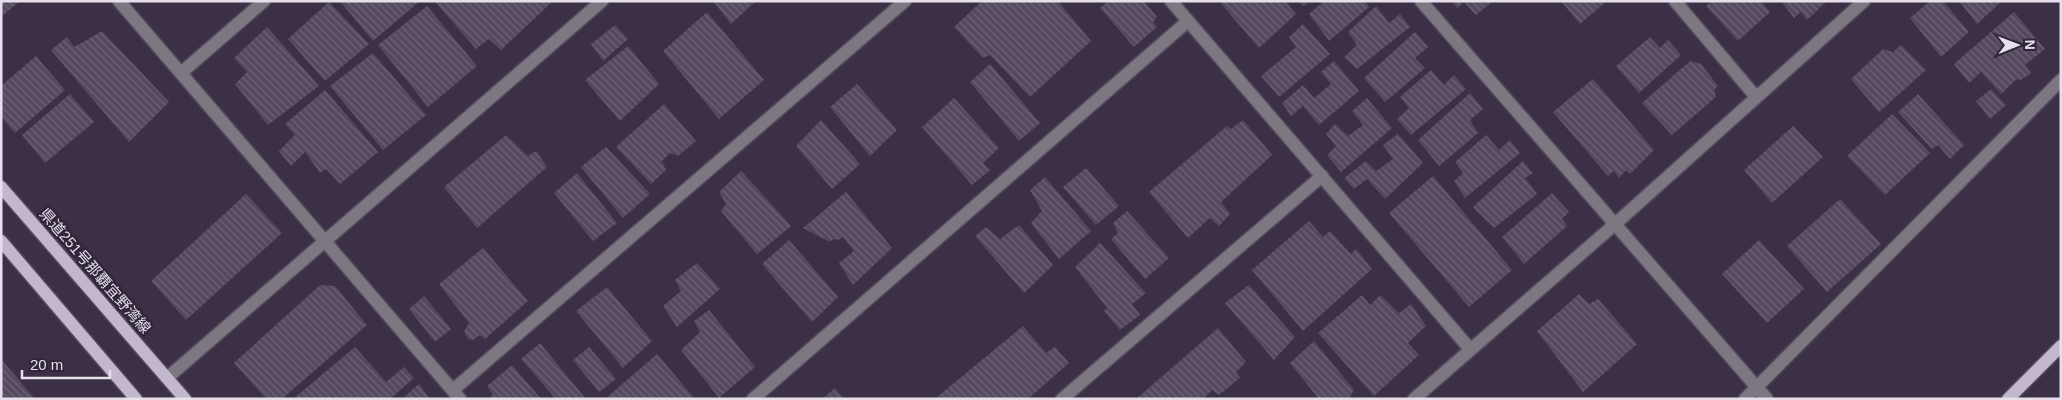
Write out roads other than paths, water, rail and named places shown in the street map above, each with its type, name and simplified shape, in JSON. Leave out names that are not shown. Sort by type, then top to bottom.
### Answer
[{"type":"main road","name":"県道251号那覇宜野湾線","points":[[1,187],[185,399]]},
{"type":"main road","points":[[1,241],[136,399]]},
{"type":"main road","points":[[2008,399],[2061,346]]},
{"type":"street","points":[[119,1],[457,395],[905,1]]},
{"type":"street","points":[[181,73],[264,1]]},
{"type":"street","points":[[167,378],[602,1]]},
{"type":"street","points":[[1171,1],[1470,349]]},
{"type":"street","points":[[1421,1],[1767,399]]},
{"type":"street","points":[[1674,1],[1756,97]]},
{"type":"street","points":[[1414,399],[1614,225],[1864,1]]},
{"type":"street","points":[[753,399],[1188,21]]},
{"type":"street","points":[[1745,399],[2061,80]]},
{"type":"street","points":[[1062,399],[1322,176]]}]
